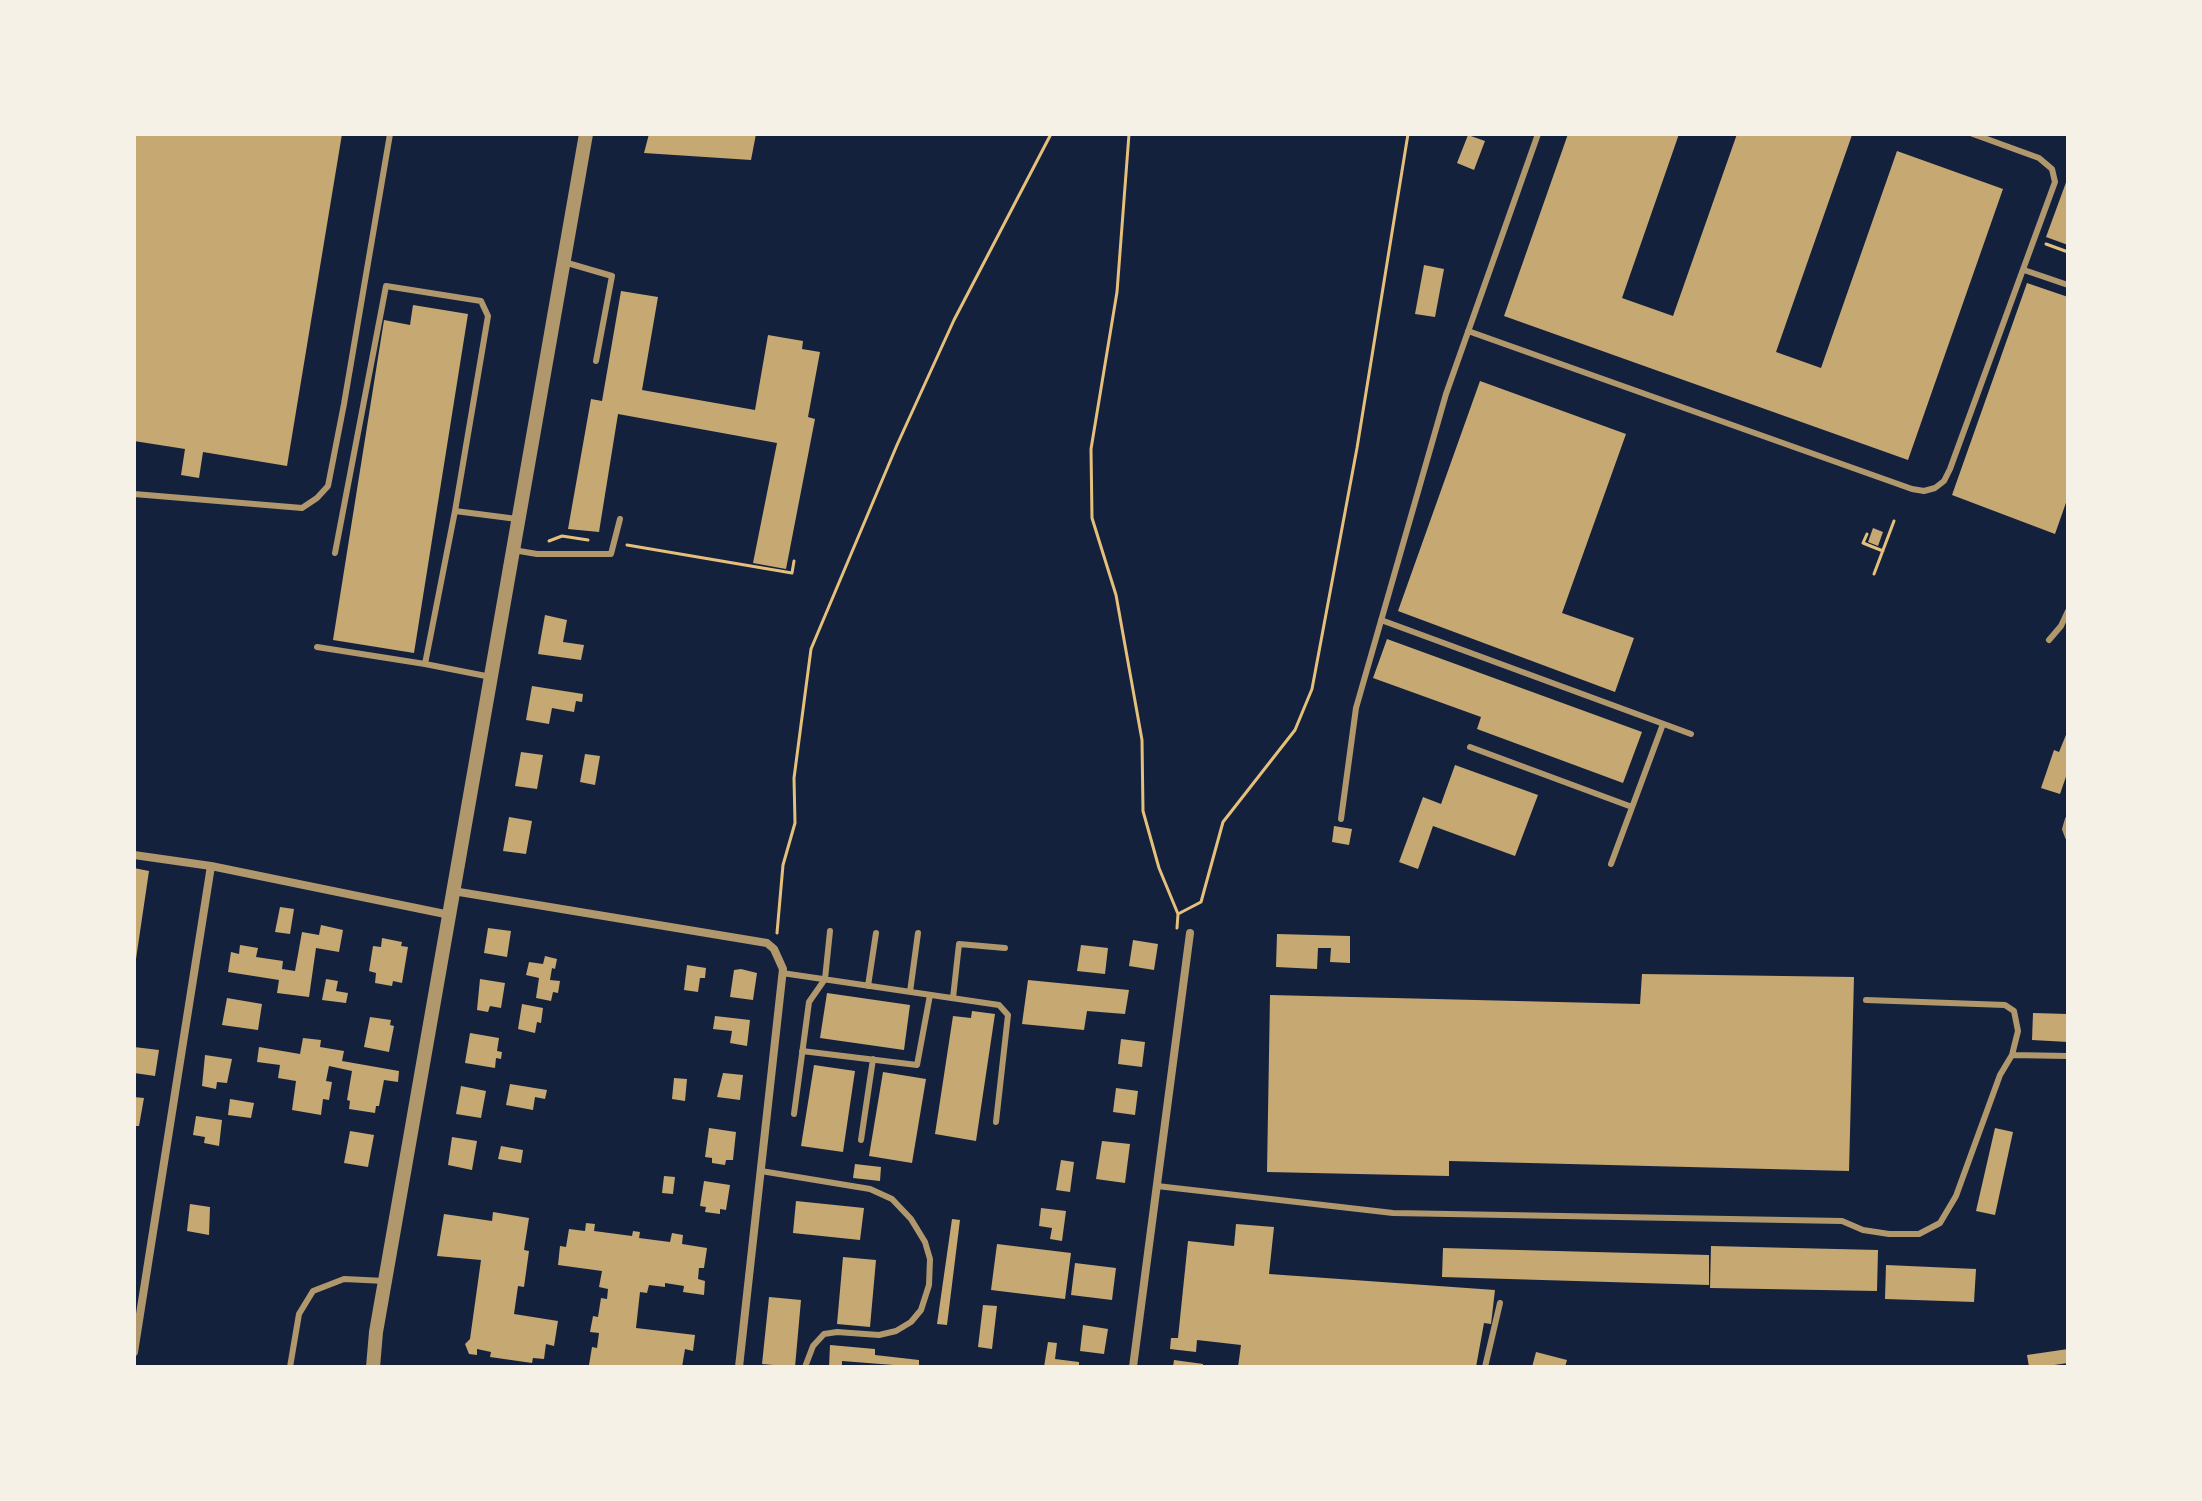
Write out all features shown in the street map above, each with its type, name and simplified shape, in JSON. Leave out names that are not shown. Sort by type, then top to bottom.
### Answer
[{"type":"street","points":[[373,1367],[385,1281],[586,134]]},
{"type":"street","points":[[134,855],[211,866],[450,915]]},
{"type":"street","points":[[134,1352],[211,866]]},
{"type":"street","points":[[453,891],[767,943],[774,949],[781,962],[782,973],[739,1367]]},
{"type":"street","points":[[1133,1367],[1190,933]]},
{"type":"lane","points":[[134,494],[302,508],[328,486],[390,134]]},
{"type":"lane","points":[[1341,819],[1356,708],[1381,620],[1446,394],[1538,134]]},
{"type":"lane","points":[[1468,331],[1924,491],[1940,485],[1950,469],[2053,189],[2052,169],[2039,158],[1973,134]]},
{"type":"lane","points":[[564,262],[612,276],[596,361]]},
{"type":"lane","points":[[2024,270],[2068,285]]},
{"type":"lane","points":[[335,553],[386,286],[481,301],[488,316],[425,664]]},
{"type":"lane","points":[[455,511],[517,519]]},
{"type":"lane","points":[[514,547],[537,554],[611,554],[620,519]]},
{"type":"lane","points":[[2049,640],[2068,611]]},
{"type":"lane","points":[[1381,620],[1691,734]]},
{"type":"lane","points":[[317,647],[491,677]]},
{"type":"lane","points":[[1611,864],[1663,724]]},
{"type":"lane","points":[[1470,747],[1632,807]]},
{"type":"lane","points":[[2068,819],[2065,829],[2068,837]]},
{"type":"lane","points":[[794,1114],[809,1002],[825,979],[830,931]]},
{"type":"lane","points":[[868,986],[876,933]]},
{"type":"lane","points":[[910,992],[918,933]]},
{"type":"lane","points":[[953,998],[959,944],[1005,948]]},
{"type":"lane","points":[[782,973],[999,1005],[1008,1015],[996,1122]]},
{"type":"lane","points":[[802,1051],[917,1065],[930,995]]},
{"type":"lane","points":[[1157,1186],[1393,1213],[1842,1221],[1863,1230],[1919,1234],[1940,1223],[1956,1196],[2000,1075],[2012,1055],[2018,1031],[2014,1011],[2005,1005],[1866,1000]]},
{"type":"lane","points":[[2012,1055],[2068,1056]]},
{"type":"lane","points":[[861,1140],[873,1059]]},
{"type":"lane","points":[[761,1171],[870,1189],[892,1199],[911,1219],[925,1242],[930,1259],[929,1285],[921,1310],[911,1322],[896,1331],[879,1335],[824,1334],[813,1346],[805,1367]]},
{"type":"lane","points":[[290,1367],[299,1314],[313,1291],[344,1279],[385,1281]]},
{"type":"lane","points":[[1485,1367],[1500,1303]]},
{"type":"path","points":[[774,949],[781,908],[783,865],[795,823],[794,778],[811,649],[897,445],[954,320],[1051,134]]},
{"type":"path","points":[[1129,134],[1117,292],[1091,449],[1092,518],[1116,595],[1142,740],[1143,811],[1159,868],[1178,914],[1177,929]]},
{"type":"path","points":[[1178,914],[1201,902],[1223,822],[1295,730],[1312,689],[1357,448],[1408,134]]},
{"type":"path","points":[[2035,240],[2068,252]]},
{"type":"path","points":[[1874,574],[1894,521]]},
{"type":"path","points":[[1867,534],[1863,543],[1883,551]]},
{"type":"path","points":[[514,547],[537,545],[562,536],[591,540]]},
{"type":"path","points":[[619,544],[792,573],[794,561]]},
{"type":"building","points":[[134,134],[342,134],[287,466],[203,452],[199,478],[181,475],[185,449],[134,441]]},
{"type":"building","points":[[649,134],[756,134],[751,160],[644,153]]},
{"type":"building","points":[[1568,134],[1679,134],[1622,298],[1673,316],[1737,134],[1852,135],[1776,352],[1821,368],[1897,151],[2003,189],[1908,460],[1504,316]]},
{"type":"building","points":[[1468,135],[1485,141],[1474,170],[1457,163]]},
{"type":"building","points":[[2068,177],[2068,245],[2046,237]]},
{"type":"building","points":[[1424,265],[1444,269],[1435,317],[1415,314]]},
{"type":"building","points":[[2027,283],[2068,297],[2068,497],[2055,534],[1952,495]]},
{"type":"building","points":[[621,291],[658,297],[642,390],[755,410],[768,335],[803,341],[802,349],[820,352],[808,417],[815,419],[786,569],[753,563],[777,443],[618,414],[599,532],[568,529],[591,399],[602,401]]},
{"type":"building","points":[[413,305],[468,314],[414,653],[333,640],[384,320],[410,325]]},
{"type":"building","points":[[1480,381],[1626,434],[1562,613],[1634,638],[1615,692],[1398,611]]},
{"type":"building","points":[[1873,528],[1883,532],[1878,546],[1868,542]]},
{"type":"building","points":[[545,615],[567,620],[563,642],[584,645],[581,660],[538,654]]},
{"type":"building","points":[[1387,639],[1642,732],[1623,783],[1477,729],[1481,717],[1373,678]]},
{"type":"building","points":[[532,686],[583,694],[582,702],[576,701],[574,712],[552,708],[549,724],[526,720]]},
{"type":"building","points":[[2068,730],[2068,771],[2060,794],[2041,788],[2054,750],[2059,752]]},
{"type":"building","points":[[521,752],[543,755],[537,789],[515,786]]},
{"type":"building","points":[[585,754],[600,756],[595,785],[580,782]]},
{"type":"building","points":[[1455,765],[1538,795],[1515,856],[1433,826],[1418,869],[1399,862],[1423,797],[1441,804]]},
{"type":"building","points":[[509,817],[532,821],[526,854],[503,851]]},
{"type":"building","points":[[1334,826],[1352,829],[1349,845],[1332,842]]},
{"type":"building","points":[[134,868],[149,871],[136,959],[134,959]]},
{"type":"building","points":[[280,907],[294,909],[290,934],[275,932]]},
{"type":"building","points":[[321,925],[343,930],[339,952],[316,948],[309,997],[277,993],[279,980],[228,972],[231,952],[239,954],[240,945],[258,948],[256,957],[283,961],[282,969],[295,971],[302,932],[319,935]]},
{"type":"building","points":[[488,928],[511,931],[507,957],[484,953]]},
{"type":"building","points":[[1277,934],[1350,936],[1350,963],[1330,962],[1331,948],[1318,948],[1317,969],[1276,967]]},
{"type":"building","points":[[382,938],[402,942],[401,946],[408,947],[402,983],[393,981],[392,986],[375,983],[376,973],[369,971],[373,946],[381,947]]},
{"type":"building","points":[[1133,940],[1158,944],[1154,970],[1129,966]]},
{"type":"building","points":[[1081,945],[1108,948],[1105,974],[1077,971]]},
{"type":"building","points":[[545,956],[557,959],[550,980],[560,981],[558,993],[553,992],[551,1001],[536,998],[539,978],[526,975],[529,962],[543,964]]},
{"type":"building","points":[[687,965],[706,968],[705,978],[700,978],[698,992],[684,990]]},
{"type":"building","points":[[734,970],[757,973],[753,1000],[730,997]]},
{"type":"building","points":[[1642,974],[1854,977],[1849,1171],[1449,1161],[1449,1176],[1267,1172],[1270,995],[1640,1004]]},
{"type":"building","points":[[326,979],[338,981],[336,991],[348,993],[346,1003],[322,1000]]},
{"type":"building","points":[[480,979],[505,983],[501,1008],[490,1006],[488,1012],[477,1010]]},
{"type":"building","points":[[1028,980],[1129,990],[1125,1014],[1087,1011],[1084,1030],[1022,1024]]},
{"type":"building","points":[[827,993],[910,1005],[904,1050],[820,1038]]},
{"type":"building","points":[[227,998],[262,1004],[258,1030],[222,1025]]},
{"type":"building","points":[[522,1004],[543,1008],[541,1023],[537,1022],[535,1033],[518,1029]]},
{"type":"building","points":[[972,1011],[995,1014],[976,1141],[935,1134],[953,1016],[971,1018]]},
{"type":"building","points":[[2033,1013],[2068,1014],[2068,1042],[2032,1040]]},
{"type":"building","points":[[715,1016],[750,1020],[747,1046],[730,1043],[732,1031],[713,1029]]},
{"type":"building","points":[[370,1017],[391,1020],[390,1025],[394,1026],[389,1052],[364,1047]]},
{"type":"building","points":[[470,1033],[499,1038],[497,1051],[502,1052],[501,1059],[496,1058],[495,1068],[465,1063]]},
{"type":"building","points":[[303,1038],[321,1040],[320,1047],[344,1051],[342,1061],[399,1071],[398,1082],[384,1080],[375,1113],[349,1109],[350,1101],[347,1100],[352,1071],[329,1066],[326,1081],[332,1082],[329,1100],[323,1099],[321,1115],[292,1110],[296,1081],[278,1078],[280,1065],[257,1062],[259,1047],[300,1054]]},
{"type":"building","points":[[1121,1039],[1145,1042],[1142,1067],[1118,1064]]},
{"type":"building","points":[[134,1047],[159,1050],[155,1076],[134,1073]]},
{"type":"building","points":[[205,1055],[232,1059],[227,1083],[217,1082],[216,1089],[202,1086]]},
{"type":"building","points":[[814,1065],[855,1071],[843,1152],[801,1146]]},
{"type":"building","points":[[883,1072],[926,1079],[912,1163],[869,1156]]},
{"type":"building","points":[[723,1073],[743,1075],[740,1100],[717,1097]]},
{"type":"building","points":[[674,1078],[687,1079],[685,1101],[672,1099]]},
{"type":"building","points":[[510,1084],[547,1090],[545,1099],[535,1097],[533,1110],[506,1105]]},
{"type":"building","points":[[461,1086],[486,1091],[481,1118],[456,1114]]},
{"type":"building","points":[[1116,1088],[1138,1091],[1135,1115],[1113,1112]]},
{"type":"building","points":[[134,1097],[144,1098],[139,1126],[134,1126]]},
{"type":"building","points":[[230,1099],[254,1103],[251,1118],[228,1115]]},
{"type":"building","points":[[196,1116],[222,1120],[219,1146],[204,1143],[205,1137],[193,1135]]},
{"type":"building","points":[[709,1128],[736,1132],[733,1160],[726,1160],[725,1165],[712,1163],[712,1158],[705,1157]]},
{"type":"building","points":[[1995,1128],[2013,1132],[1995,1215],[1976,1211]]},
{"type":"building","points":[[350,1131],[374,1135],[368,1167],[344,1163]]},
{"type":"building","points":[[452,1137],[477,1141],[472,1170],[448,1165]]},
{"type":"building","points":[[1102,1141],[1130,1144],[1125,1183],[1096,1179]]},
{"type":"building","points":[[501,1146],[523,1150],[521,1163],[498,1159]]},
{"type":"building","points":[[1061,1160],[1074,1162],[1070,1192],[1056,1190]]},
{"type":"building","points":[[855,1164],[881,1167],[880,1181],[853,1178]]},
{"type":"building","points":[[664,1176],[675,1177],[673,1194],[662,1193]]},
{"type":"building","points":[[704,1181],[730,1185],[726,1210],[720,1209],[720,1214],[705,1212],[706,1207],[700,1206]]},
{"type":"building","points":[[796,1201],[864,1208],[860,1240],[793,1233]]},
{"type":"building","points":[[190,1204],[210,1207],[209,1235],[187,1231]]},
{"type":"building","points":[[1041,1208],[1066,1211],[1062,1241],[1050,1239],[1052,1228],[1039,1226]]},
{"type":"building","points":[[493,1212],[529,1218],[524,1250],[529,1251],[524,1287],[518,1286],[514,1314],[558,1321],[554,1346],[546,1344],[544,1359],[533,1358],[532,1363],[490,1357],[491,1352],[477,1349],[477,1355],[469,1354],[465,1344],[470,1339],[481,1260],[437,1256],[444,1214],[492,1221]]},
{"type":"building","points":[[952,1219],[960,1220],[947,1325],[937,1324]]},
{"type":"building","points":[[586,1223],[595,1224],[594,1231],[632,1236],[633,1231],[640,1232],[639,1238],[670,1242],[672,1233],[683,1235],[682,1244],[707,1248],[704,1268],[699,1268],[698,1279],[705,1281],[704,1295],[683,1292],[684,1286],[665,1283],[665,1287],[649,1285],[647,1293],[640,1292],[636,1328],[695,1335],[693,1351],[685,1349],[682,1367],[589,1365],[592,1347],[597,1348],[599,1333],[590,1332],[593,1316],[598,1317],[601,1298],[607,1299],[608,1289],[599,1287],[602,1271],[558,1265],[560,1246],[566,1247],[569,1229],[585,1231]]},
{"type":"building","points":[[1236,1224],[1274,1227],[1269,1274],[1495,1290],[1491,1324],[1484,1323],[1476,1367],[1238,1367],[1241,1345],[1197,1340],[1196,1352],[1170,1349],[1171,1338],[1178,1338],[1188,1241],[1234,1246]]},
{"type":"building","points":[[997,1244],[1071,1253],[1065,1299],[991,1290]]},
{"type":"building","points":[[1711,1246],[1878,1250],[1877,1291],[1710,1288]]},
{"type":"building","points":[[1443,1248],[1709,1255],[1709,1285],[1442,1277]]},
{"type":"building","points":[[843,1257],[876,1260],[870,1327],[837,1324]]},
{"type":"building","points":[[1075,1263],[1116,1268],[1112,1300],[1071,1295]]},
{"type":"building","points":[[1886,1265],[1976,1269],[1974,1302],[1885,1299]]},
{"type":"building","points":[[769,1297],[801,1300],[795,1367],[762,1364]]},
{"type":"building","points":[[983,1305],[997,1306],[992,1349],[978,1347]]},
{"type":"building","points":[[1083,1325],[1108,1329],[1104,1354],[1080,1351]]},
{"type":"building","points":[[1048,1342],[1057,1343],[1055,1359],[1079,1362],[1079,1367],[1044,1367]]},
{"type":"building","points":[[830,1345],[875,1349],[875,1355],[919,1360],[919,1367],[842,1361],[842,1367],[829,1367]]},
{"type":"building","points":[[2068,1349],[2068,1363],[2055,1367],[2029,1367],[2027,1355]]},
{"type":"building","points":[[1536,1352],[1567,1360],[1565,1367],[1532,1367]]},
{"type":"building","points":[[1174,1360],[1203,1364],[1203,1367],[1173,1367]]}]
